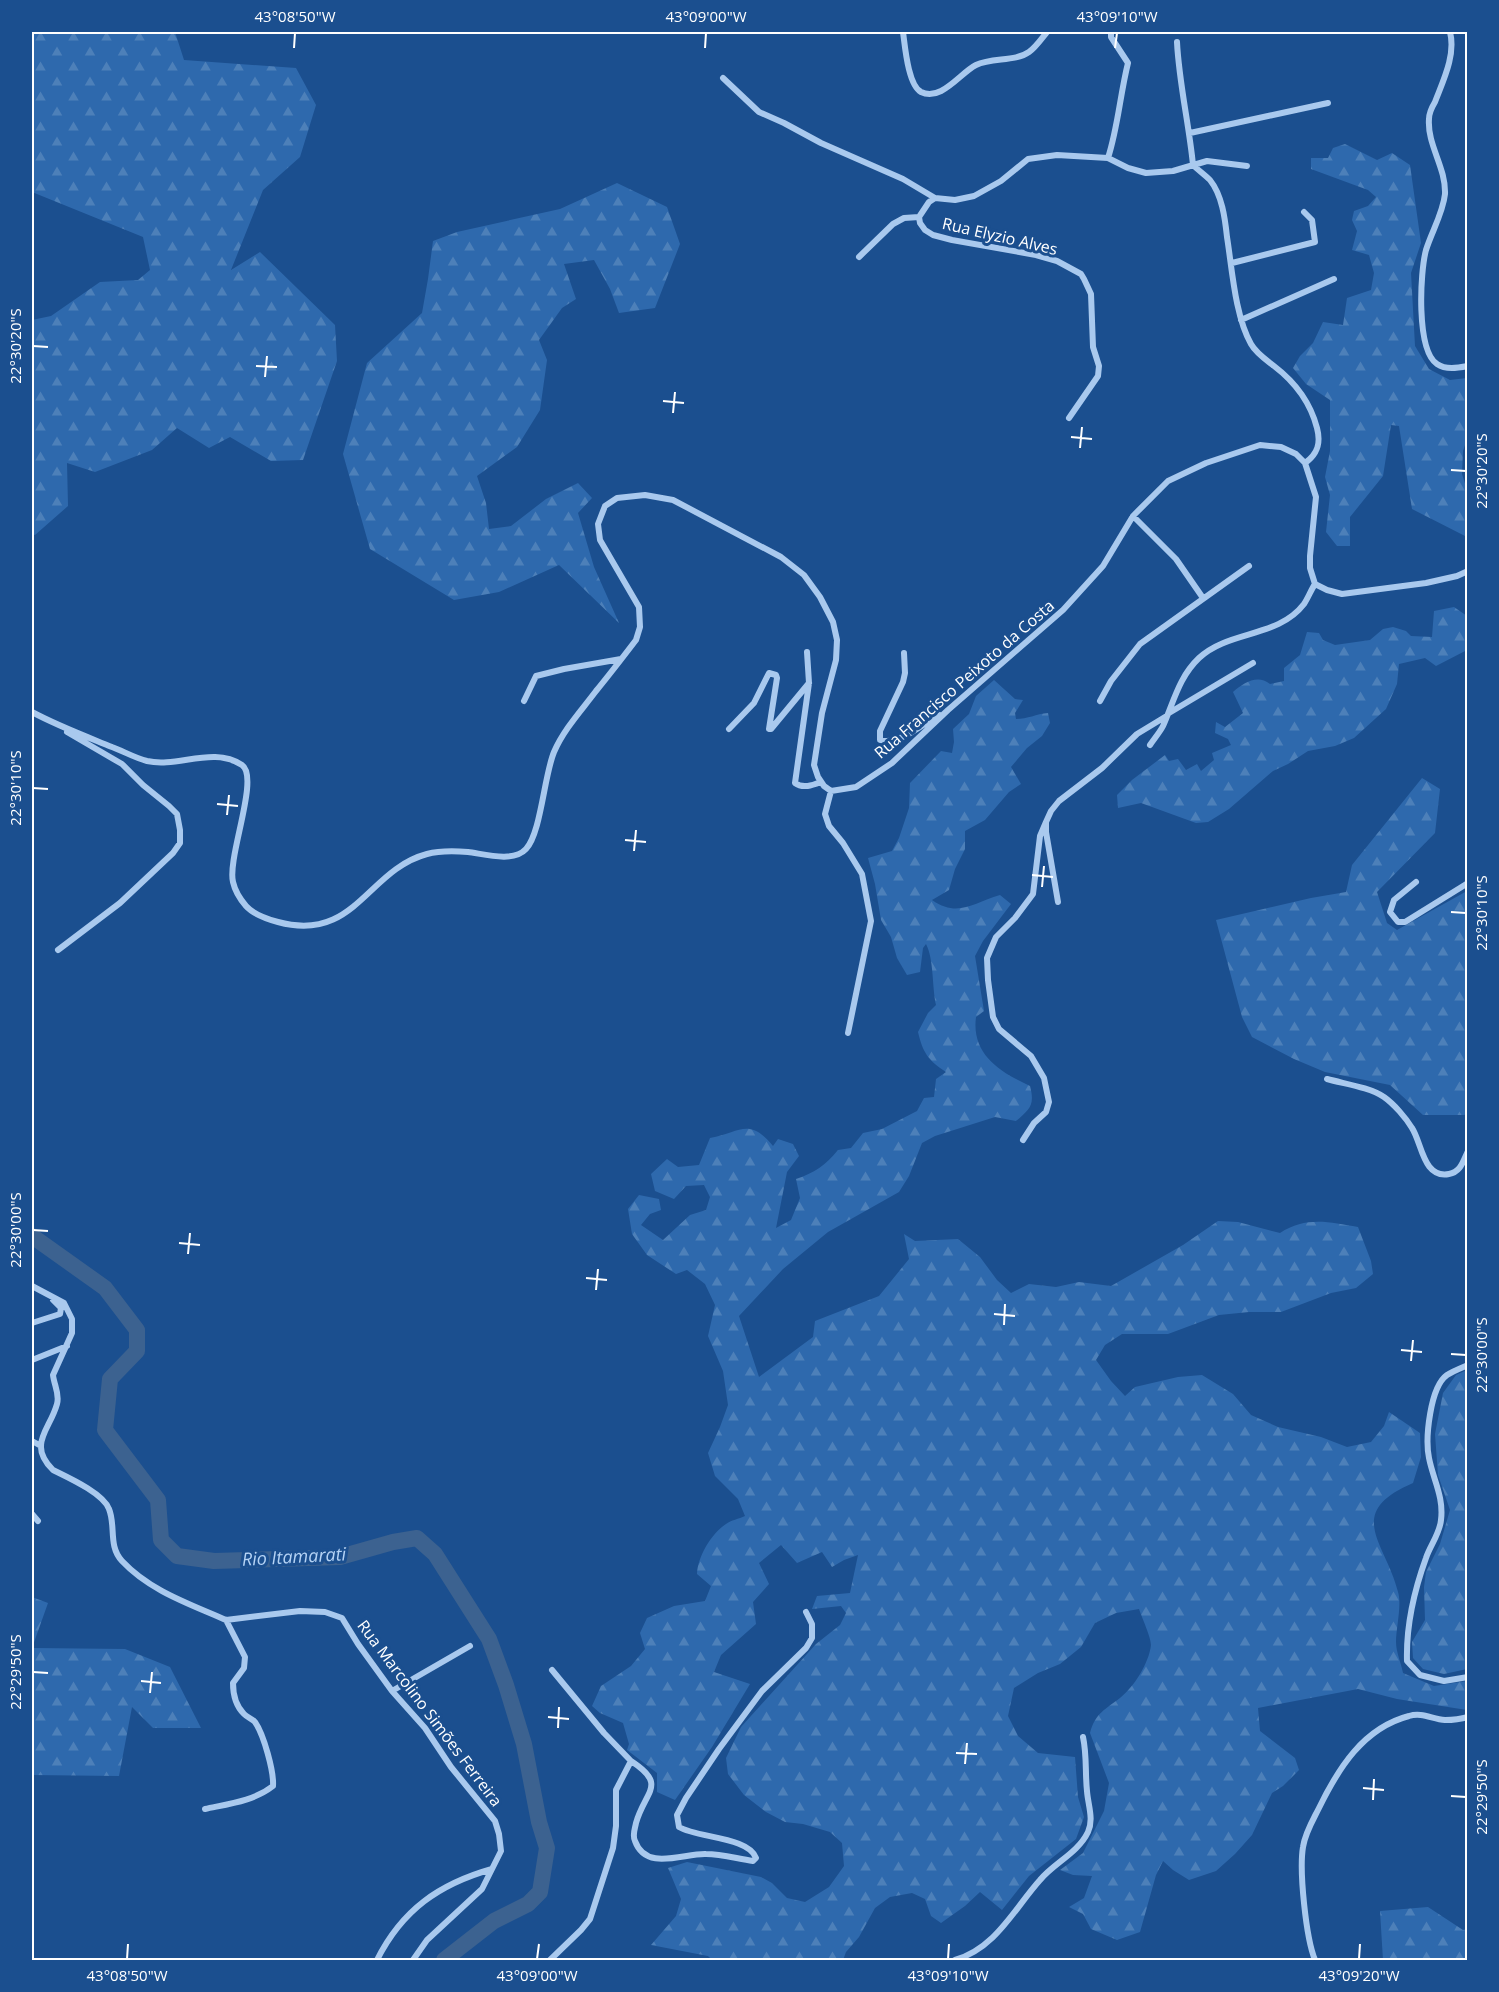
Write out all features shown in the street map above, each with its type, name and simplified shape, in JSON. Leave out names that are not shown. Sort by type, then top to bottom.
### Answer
[{"type":"street","points":[[903,32],[914,84],[919,91],[930,94],[943,90],[977,64],[994,59],[1016,58],[1028,53],[1047,32]]},
{"type":"street","points":[[1108,158],[1114,141],[1118,106],[1128,63],[1111,36],[1111,32]]},
{"type":"street","points":[[1450,32],[1449,65],[1429,116],[1429,138],[1444,180],[1445,193],[1442,210],[1425,252],[1420,297],[1426,350],[1436,364],[1454,369],[1467,366]]},
{"type":"street","points":[[1177,42],[1182,93],[1190,132],[1192,165],[1210,181],[1219,196],[1240,320],[1251,345],[1261,357],[1296,385],[1307,401],[1316,424],[1319,441],[1314,457],[1305,463],[1316,497],[1310,556],[1310,568],[1315,584],[1342,594],[1425,583],[1457,576],[1467,571]]},
{"type":"street","points":[[723,78],[759,112],[821,143],[903,178],[935,198]]},
{"type":"street","points":[[1190,132],[1328,103]]},
{"type":"street","name":"Rua Elyzio Alves","points":[[1070,418],[1098,376],[1099,366],[1094,347],[1089,286],[1081,274],[1057,261],[1036,255],[933,235],[925,230],[920,223],[919,216],[929,202],[935,198],[955,200],[974,196],[1001,181],[1028,159],[1057,155],[1108,158],[1128,168],[1146,173],[1173,171],[1207,161],[1247,166]]},
{"type":"street","points":[[1232,263],[1315,242],[1312,220],[1304,213]]},
{"type":"street","points":[[859,257],[893,224],[904,218],[919,216]]},
{"type":"street","points":[[1240,320],[1334,279]]},
{"type":"street","name":"Rua Francisco Peixoto da Costa","points":[[831,791],[856,787],[892,763],[948,710],[1063,610],[1103,566],[1133,516],[1168,481],[1206,463],[1260,445],[1281,447],[1296,454],[1305,463]]},
{"type":"street","points":[[54,724],[148,761],[211,757],[234,761],[245,767],[249,774],[247,794],[233,862],[232,880],[247,908],[264,919],[289,925],[314,926],[338,919],[385,878],[409,861],[428,854],[465,852],[517,856],[526,849],[534,835],[553,754],[563,733],[636,640],[640,627],[639,607],[600,540],[598,524],[605,506],[617,498],[645,495],[673,500],[781,557],[804,575],[820,597],[833,622],[837,640],[836,660],[822,712],[814,765],[821,782],[831,791],[825,814],[829,826],[843,843],[862,874],[867,890],[871,921],[848,1033]]},
{"type":"street","points":[[1133,516],[1176,559],[1203,598]]},
{"type":"street","points":[[1100,701],[1111,681],[1140,644],[1249,566]]},
{"type":"street","points":[[1150,745],[1162,727],[1187,670],[1215,647],[1283,622],[1304,604],[1315,584]]},
{"type":"street","points":[[807,652],[809,683],[795,783],[806,786],[821,782]]},
{"type":"street","points":[[904,653],[903,682],[880,731],[880,740],[890,742],[904,736],[948,710]]},
{"type":"street","points":[[524,701],[536,676],[621,659]]},
{"type":"street","points":[[1023,1140],[1034,1123],[1046,1112],[1049,1102],[1044,1078],[1030,1056],[999,1029],[993,1017],[987,980],[987,958],[996,937],[1015,918],[1033,894],[1040,836],[1051,811],[1059,801],[1102,768],[1137,734],[1253,663]]},
{"type":"street","points":[[729,729],[754,703],[769,673],[776,675],[777,678],[774,706],[768,727],[770,729],[809,683]]},
{"type":"street","points":[[32,712],[122,764],[143,786],[177,814],[180,830],[180,843],[173,854],[120,903],[58,950]]},
{"type":"street","points":[[1046,822],[1058,902]]},
{"type":"street","points":[[1416,882],[1394,900],[1390,912],[1398,922],[1405,922],[1467,883]]},
{"type":"street","points":[[1327,1079],[1384,1097],[1412,1128],[1427,1165],[1434,1172],[1445,1175],[1456,1172],[1467,1151]]},
{"type":"street","points":[[32,1287],[58,1303],[62,1312],[32,1323]]},
{"type":"street","points":[[32,1287],[64,1303],[72,1318],[72,1333],[53,1375],[58,1395],[57,1404],[41,1437],[41,1446],[47,1464],[53,1470],[100,1497],[109,1508],[113,1546],[121,1560],[139,1576],[172,1597],[226,1620],[245,1657],[244,1668],[233,1683],[237,1705],[244,1715],[255,1722],[260,1732],[274,1778],[273,1786],[266,1792],[249,1799],[205,1809]]},
{"type":"street","points":[[32,1360],[67,1347]]},
{"type":"street","points":[[1467,1365],[1445,1376],[1433,1398],[1428,1422],[1428,1456],[1442,1501],[1441,1522],[1426,1557],[1413,1602],[1406,1641],[1407,1661],[1420,1675],[1444,1682],[1467,1677]]},
{"type":"street","points":[[32,1442],[41,1446]]},
{"type":"street","points":[[32,1514],[38,1521]]},
{"type":"street","name":"Rua Marcolino Simões Ferreira","points":[[226,1620],[300,1611],[334,1614],[342,1618],[393,1691],[425,1728],[451,1767],[495,1821],[501,1851],[482,1889],[427,1940],[413,1960]]},
{"type":"street","points":[[552,1670],[597,1725],[631,1761],[646,1771],[651,1779],[651,1789],[638,1816],[633,1833],[640,1849],[652,1857],[670,1859],[706,1854],[753,1861],[756,1855],[747,1847],[688,1832],[678,1827],[677,1815],[719,1749],[762,1691],[806,1648],[812,1638],[812,1624],[806,1612]]},
{"type":"street","points":[[393,1691],[470,1646]]},
{"type":"street","points":[[1315,1960],[1311,1950],[1305,1909],[1303,1847],[1308,1830],[1333,1779],[1348,1756],[1364,1740],[1391,1722],[1410,1715],[1428,1715],[1444,1720],[1467,1717]]},
{"type":"street","points":[[955,1960],[963,1958],[989,1941],[1018,1911],[1040,1879],[1077,1848],[1089,1831],[1091,1818],[1083,1737]]},
{"type":"street","points":[[549,1960],[590,1919],[613,1848],[616,1826],[616,1790],[631,1761]]},
{"type":"street","points":[[377,1960],[405,1918],[428,1897],[464,1877],[492,1869]]},
{"type":"green space","points":[[32,32],[175,32],[184,60],[296,68],[316,105],[300,157],[263,190],[231,270],[260,252],[335,325],[337,361],[303,460],[271,461],[230,437],[209,448],[177,428],[152,450],[95,472],[67,463],[68,506],[35,535],[32,534],[32,320],[51,316],[100,282],[138,280],[150,270],[143,237],[32,192]]},
{"type":"green space","points":[[1345,144],[1377,160],[1392,153],[1410,165],[1421,243],[1411,273],[1415,346],[1429,369],[1450,380],[1467,378],[1467,439],[1463,451],[1462,474],[1467,490],[1467,537],[1412,509],[1399,426],[1391,425],[1383,476],[1350,517],[1350,546],[1337,546],[1326,532],[1330,495],[1325,477],[1330,451],[1330,400],[1306,384],[1293,368],[1300,356],[1313,343],[1323,322],[1343,325],[1347,298],[1371,290],[1374,273],[1369,255],[1352,250],[1357,231],[1352,220],[1354,211],[1368,206],[1376,197],[1368,190],[1311,169],[1311,158],[1328,158],[1333,148]]},
{"type":"green space","points":[[617,183],[667,207],[680,244],[655,308],[619,313],[610,289],[594,260],[564,264],[576,299],[562,308],[539,340],[547,360],[540,410],[517,447],[477,476],[486,503],[489,529],[511,526],[546,499],[578,483],[592,498],[578,513],[594,567],[619,623],[559,565],[499,592],[454,600],[370,549],[343,454],[367,363],[422,313],[433,241],[457,232],[560,209]]},
{"type":"green space","points":[[1454,607],[1467,616],[1467,650],[1436,666],[1425,658],[1399,664],[1397,684],[1386,709],[1354,738],[1335,746],[1308,751],[1273,771],[1229,809],[1208,822],[1196,823],[1141,803],[1118,808],[1117,795],[1132,780],[1165,755],[1169,761],[1178,759],[1186,770],[1197,764],[1201,771],[1214,760],[1212,753],[1231,745],[1228,739],[1215,733],[1216,722],[1225,727],[1243,713],[1233,692],[1255,680],[1270,684],[1284,681],[1284,668],[1300,655],[1307,632],[1319,633],[1323,640],[1335,645],[1370,640],[1383,629],[1393,627],[1406,631],[1411,636],[1432,637],[1434,611]]},
{"type":"green space","points":[[994,680],[1015,699],[1023,700],[1015,713],[1016,719],[1048,713],[1050,723],[1042,736],[1027,748],[1011,767],[1021,784],[1009,792],[985,820],[965,831],[965,849],[955,869],[949,890],[932,900],[950,908],[958,908],[1000,895],[1011,904],[983,941],[975,956],[984,1011],[976,1017],[976,1030],[978,1041],[990,1060],[1008,1075],[1030,1086],[1032,1098],[1030,1106],[1016,1121],[995,1117],[935,1136],[922,1143],[909,1176],[899,1192],[828,1232],[783,1269],[739,1316],[759,1377],[813,1337],[815,1321],[879,1296],[909,1259],[904,1234],[915,1241],[958,1239],[980,1257],[997,1280],[1011,1293],[1029,1284],[1056,1287],[1079,1282],[1111,1286],[1183,1245],[1218,1221],[1238,1222],[1280,1233],[1308,1222],[1327,1222],[1358,1227],[1371,1261],[1373,1274],[1356,1288],[1331,1293],[1281,1312],[1219,1315],[1168,1334],[1122,1334],[1105,1345],[1096,1360],[1125,1396],[1135,1387],[1178,1377],[1202,1375],[1233,1394],[1251,1415],[1278,1427],[1321,1437],[1347,1447],[1371,1442],[1384,1426],[1389,1412],[1420,1433],[1421,1457],[1413,1483],[1392,1494],[1379,1506],[1374,1518],[1375,1530],[1399,1597],[1396,1642],[1403,1673],[1434,1686],[1467,1681],[1467,1710],[1397,1699],[1358,1689],[1258,1708],[1260,1731],[1295,1758],[1299,1770],[1283,1786],[1272,1793],[1252,1835],[1216,1871],[1189,1880],[1163,1861],[1156,1875],[1140,1932],[1117,1940],[1091,1929],[1083,1914],[1069,1907],[1084,1898],[1092,1876],[1073,1875],[1060,1870],[1083,1853],[1104,1811],[1109,1783],[1090,1733],[1092,1726],[1102,1712],[1130,1688],[1144,1667],[1150,1652],[1151,1642],[1139,1609],[1116,1613],[1095,1623],[1081,1647],[1060,1664],[1038,1673],[1014,1688],[1008,1716],[1018,1736],[1038,1753],[1075,1757],[1078,1797],[1084,1817],[1076,1839],[1029,1876],[1002,1910],[980,1892],[941,1923],[931,1916],[925,1899],[912,1893],[890,1897],[875,1908],[843,1960],[712,1960],[708,1956],[651,1945],[676,1916],[681,1899],[668,1868],[687,1862],[761,1877],[772,1883],[787,1898],[805,1902],[829,1887],[844,1866],[842,1843],[830,1832],[803,1824],[785,1822],[766,1812],[744,1795],[728,1774],[726,1758],[741,1727],[816,1644],[840,1625],[846,1613],[841,1606],[812,1609],[817,1596],[850,1593],[858,1555],[832,1567],[822,1552],[797,1563],[781,1545],[759,1563],[769,1584],[753,1602],[756,1624],[721,1655],[714,1672],[750,1684],[712,1747],[675,1800],[657,1792],[657,1773],[627,1750],[629,1744],[623,1723],[600,1713],[592,1706],[601,1686],[631,1666],[645,1649],[640,1633],[647,1618],[674,1606],[705,1601],[711,1586],[697,1574],[703,1553],[710,1539],[720,1528],[730,1521],[745,1516],[738,1499],[715,1476],[708,1453],[728,1405],[723,1371],[708,1336],[715,1305],[705,1284],[687,1270],[676,1274],[647,1255],[632,1234],[628,1209],[639,1195],[659,1199],[661,1210],[650,1214],[641,1225],[663,1240],[690,1215],[706,1210],[710,1197],[704,1185],[686,1186],[674,1199],[655,1191],[651,1174],[667,1159],[678,1167],[699,1165],[710,1138],[737,1130],[751,1129],[765,1137],[773,1146],[778,1139],[793,1144],[799,1156],[787,1172],[776,1228],[791,1220],[800,1198],[796,1179],[819,1168],[838,1150],[851,1148],[863,1133],[882,1129],[917,1111],[924,1098],[934,1097],[936,1079],[946,1072],[927,1055],[918,1032],[928,1013],[936,1005],[929,950],[926,944],[923,948],[920,972],[907,975],[881,920],[868,858],[892,851],[909,808],[910,783],[941,751],[952,753],[953,729],[969,714],[976,696]]},
{"type":"green space","points":[[1422,778],[1440,789],[1435,833],[1377,892],[1387,923],[1397,930],[1467,891],[1468,1114],[1464,1115],[1423,1115],[1390,1085],[1325,1072],[1252,1037],[1242,1017],[1216,920],[1346,892],[1352,865]]},
{"type":"green space","points":[[1467,1370],[1467,1669],[1444,1674],[1423,1669],[1413,1658],[1412,1642],[1425,1620],[1426,1572],[1440,1544],[1450,1510],[1438,1475],[1435,1434],[1443,1393],[1456,1375]]},
{"type":"green space","points":[[32,1597],[48,1603],[32,1648]]},
{"type":"green space","points":[[32,1648],[125,1649],[170,1667],[201,1728],[153,1728],[132,1707],[119,1776],[32,1775]]},
{"type":"green space","points":[[1428,1907],[1463,1930],[1467,1929],[1467,1960],[1383,1960],[1380,1911]]},
{"type":"waterway","name":"Rio Itamarati","points":[[32,1236],[105,1288],[137,1330],[137,1351],[110,1379],[105,1430],[158,1500],[161,1540],[177,1556],[214,1561],[340,1557],[393,1542],[417,1538],[435,1554],[489,1639],[524,1744],[539,1822],[547,1848],[540,1892],[528,1904],[494,1921],[444,1960]]}]
